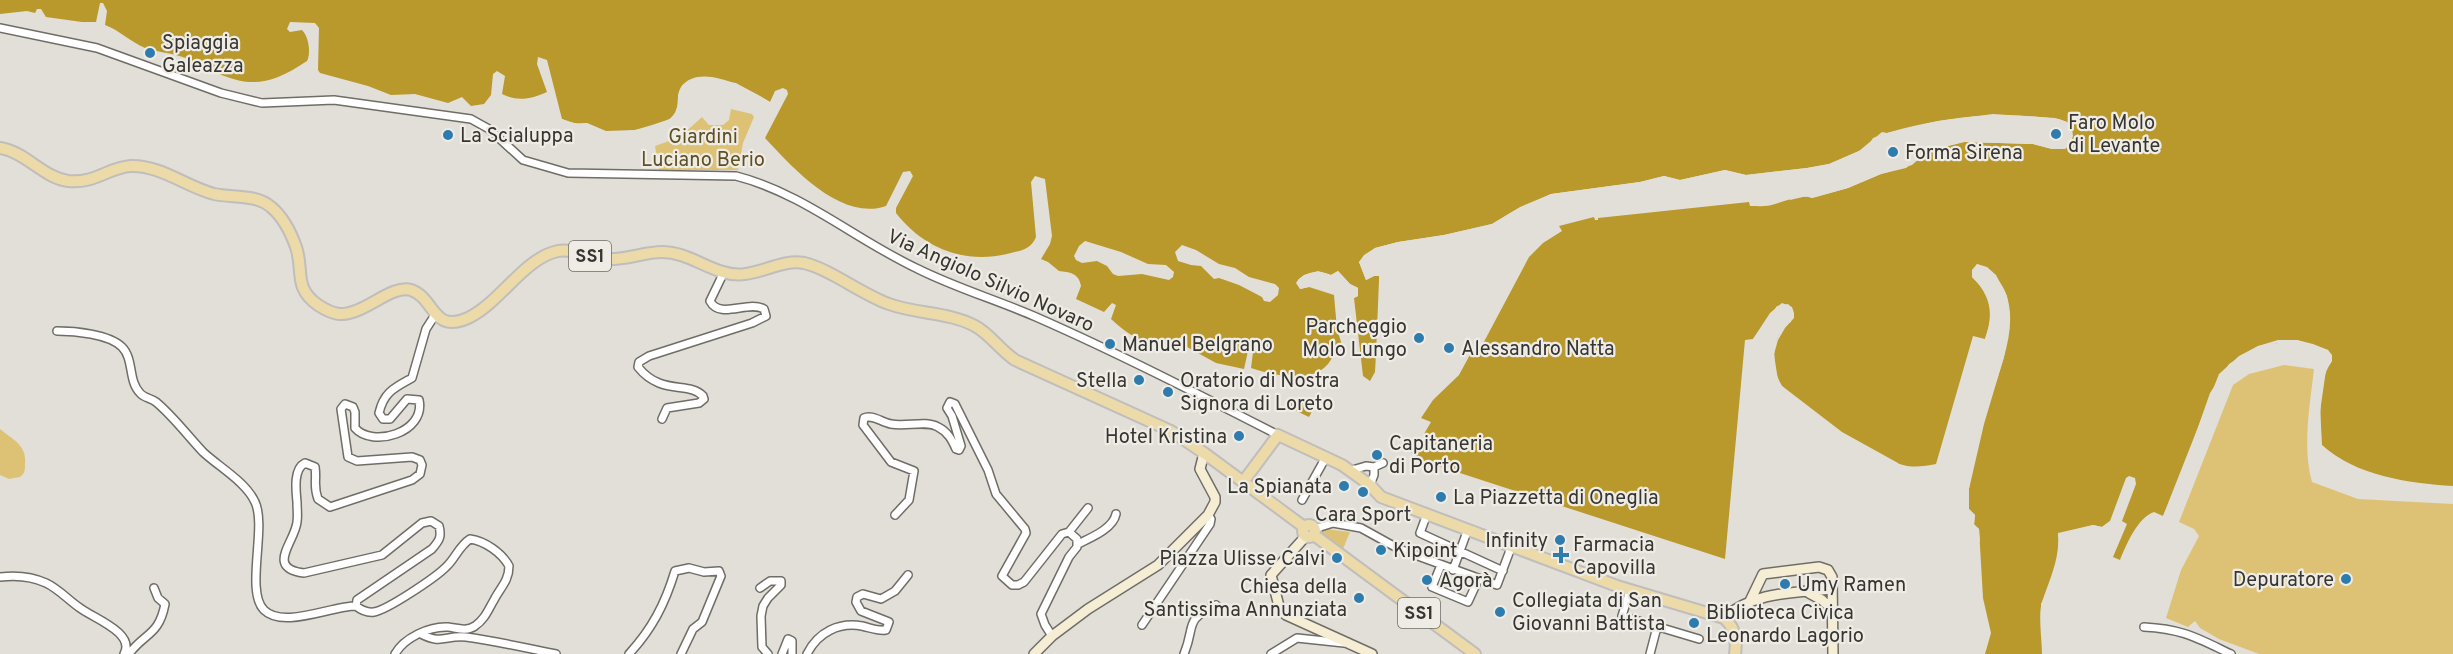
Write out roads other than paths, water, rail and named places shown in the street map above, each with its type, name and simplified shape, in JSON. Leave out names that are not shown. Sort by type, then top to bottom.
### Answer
[{"type":"main road","points":[[0,148],[19,153],[51,175],[68,180],[87,181],[130,166],[150,169],[216,194],[249,198],[268,205],[282,221],[297,249],[301,283],[312,305],[342,315],[368,306],[395,292],[405,290],[417,294],[435,315]]},
{"type":"main road","name":"SS1","points":[[435,315],[451,322],[472,316],[536,262],[558,251],[604,259],[660,252],[676,253],[723,273],[753,274],[784,265],[804,263],[890,305],[974,325],[1015,360],[1157,424],[1204,453],[1475,654]]},
{"type":"main road","points":[[1243,482],[1278,435],[1326,456],[1370,485],[1381,497],[1630,590],[1724,618],[1728,621],[1736,638],[1735,654]]},
{"type":"main road","points":[[1034,654],[1052,636],[1088,609],[1158,566],[1208,515],[1215,502],[1215,496],[1200,469],[1204,453]]},
{"type":"main road","points":[[1309,532],[1271,575],[1280,610],[1286,615],[1372,654]]},
{"type":"main road","points":[[1749,601],[1763,574],[1819,567],[1830,571],[1833,654]]},
{"type":"main road","points":[[1724,618],[1749,601],[1765,596],[1832,589]]},
{"type":"main road","points":[[1806,592],[1822,600],[1833,610]]},
{"type":"street","name":"Via Angiolo Silvio Novaro","points":[[0,28],[97,48],[221,93],[262,103],[334,100],[471,119],[489,129],[523,160],[568,173],[736,176],[760,182],[811,208],[919,270],[1037,318],[1278,435]]},
{"type":"street","points":[[662,419],[667,408],[699,403],[704,399],[703,396],[695,390],[669,387],[652,381],[638,367],[639,362],[752,323],[766,316],[764,309],[756,305],[723,310],[713,306],[710,301],[723,273]]},
{"type":"street","points":[[356,606],[357,600],[432,549],[440,540],[439,526],[431,521],[422,524],[382,555],[304,573],[293,571],[286,565],[284,556],[297,523],[298,469],[305,463],[315,467],[313,483],[318,499],[330,507],[412,480],[420,474],[422,465],[420,460],[412,457],[357,462],[348,457],[341,409],[345,404],[353,407],[356,412],[355,428],[365,435],[401,433],[412,425],[417,417],[419,400],[407,399],[390,419],[383,419],[379,413],[381,402],[395,386],[412,378],[426,329],[435,315]]},
{"type":"street","points":[[57,331],[93,335],[122,346],[128,357],[135,385],[140,393],[154,400],[202,451],[247,491],[256,502],[259,519],[258,600],[263,609],[287,619],[356,606],[369,612],[375,612],[442,571],[463,544],[470,539],[480,540],[506,560],[509,566],[505,583],[489,613],[473,628],[462,630],[447,627],[434,628],[400,646],[395,654]]},
{"type":"street","points":[[895,515],[909,500],[914,471],[891,462],[863,425],[864,418],[870,416],[890,424],[909,426],[926,423],[938,427],[949,435],[956,449],[959,450],[961,446],[958,433],[947,408],[950,402],[955,404],[969,430],[1000,502],[1026,532],[1002,576],[1012,585],[1024,582],[1059,536],[1069,532],[1088,508]]},
{"type":"street","points":[[1302,500],[1326,456]]},
{"type":"street","points":[[1349,471],[1366,466],[1374,467],[1383,463]]},
{"type":"street","points":[[1370,485],[1374,467]]},
{"type":"street","points":[[1052,636],[1041,614],[1069,557],[1078,544],[1107,527],[1115,519],[1116,514]]},
{"type":"street","points":[[1427,514],[1420,533],[1503,571]]},
{"type":"street","points":[[1142,625],[1210,524],[1211,519],[1208,515]]},
{"type":"street","points":[[1309,532],[1333,523],[1361,528],[1400,549],[1497,585],[1512,545]]},
{"type":"street","points":[[1453,570],[1468,529]]},
{"type":"street","points":[[1069,532],[1074,535],[1078,544]]},
{"type":"street","points":[[1441,565],[1432,587],[1468,602],[1479,578]]},
{"type":"street","points":[[629,654],[656,621],[667,598],[675,571],[689,568],[704,572],[719,571],[721,576],[702,622],[693,629],[681,654]]},
{"type":"street","points":[[0,577],[16,575],[47,583],[80,608],[120,633],[126,643],[127,649],[124,654]]},
{"type":"street","points":[[807,654],[826,632],[838,626],[861,626],[886,630],[889,622],[861,611],[856,602],[857,597],[863,594],[881,598],[895,591],[908,575]]},
{"type":"street","points":[[760,588],[771,581],[781,581],[781,585],[763,606],[761,616],[762,647],[768,654]]},
{"type":"street","points":[[129,654],[155,631],[163,616],[165,604],[158,598],[153,588]]},
{"type":"street","points":[[1630,590],[1622,616],[1699,639]]},
{"type":"street","points":[[1184,654],[1193,619],[1199,613],[1216,605]]},
{"type":"street","points":[[1650,654],[1657,627]]},
{"type":"street","points":[[2144,627],[2192,634],[2231,654]]},
{"type":"street","points":[[421,634],[433,640],[452,637],[468,638],[556,654]]},
{"type":"street","points":[[1271,654],[1297,638],[1348,643]]},
{"type":"street","points":[[782,654],[788,639],[794,644],[792,654]]},
{"type":"place","name":"Spiaggia Galeazza","points":[[150,53]]},
{"type":"place","name":"Faro Molo di Levante","points":[[2056,134]]},
{"type":"place","name":"La Scialuppa","points":[[448,135]]},
{"type":"place","name":"Forma Sirena","points":[[1893,152]]},
{"type":"place","name":"Parcheggio Molo Lungo","points":[[1419,338]]},
{"type":"place","name":"Manuel Belgrano","points":[[1110,344]]},
{"type":"place","name":"Alessandro Natta","points":[[1449,348]]},
{"type":"place","name":"Stella","points":[[1139,380]]},
{"type":"place","name":"Oratorio di Nostra Signora di Loreto","points":[[1168,392]]},
{"type":"place","name":"Hotel Kristina","points":[[1239,436]]},
{"type":"place","name":"Capitaneria di Porto","points":[[1377,455]]},
{"type":"place","name":"La Spianata","points":[[1344,486]]},
{"type":"place","name":"Cara Sport","points":[[1363,492]]},
{"type":"place","name":"La Piazzetta di Oneglia","points":[[1441,497]]},
{"type":"place","name":"Infinity","points":[[1560,540]]},
{"type":"place","name":"Kipoint","points":[[1381,550]]},
{"type":"place","name":"Farmacia Capovilla","points":[[1561,555]]},
{"type":"place","name":"Piazza Ulisse Calvi","points":[[1337,558]]},
{"type":"place","name":"Depuratore","points":[[2346,579]]},
{"type":"place","name":"Agorà","points":[[1427,580]]},
{"type":"place","name":"Umy Ramen","points":[[1785,584]]},
{"type":"place","name":"Chiesa della Santissima Annunziata","points":[[1359,598]]},
{"type":"place","name":"Collegiata di San Giovanni Battista","points":[[1500,612]]},
{"type":"place","name":"Biblioteca Civica Leonardo Lagorio","points":[[1694,623]]},
{"type":"park label","name":"Giardini Luciano Berio","points":[[703,148]]}]
